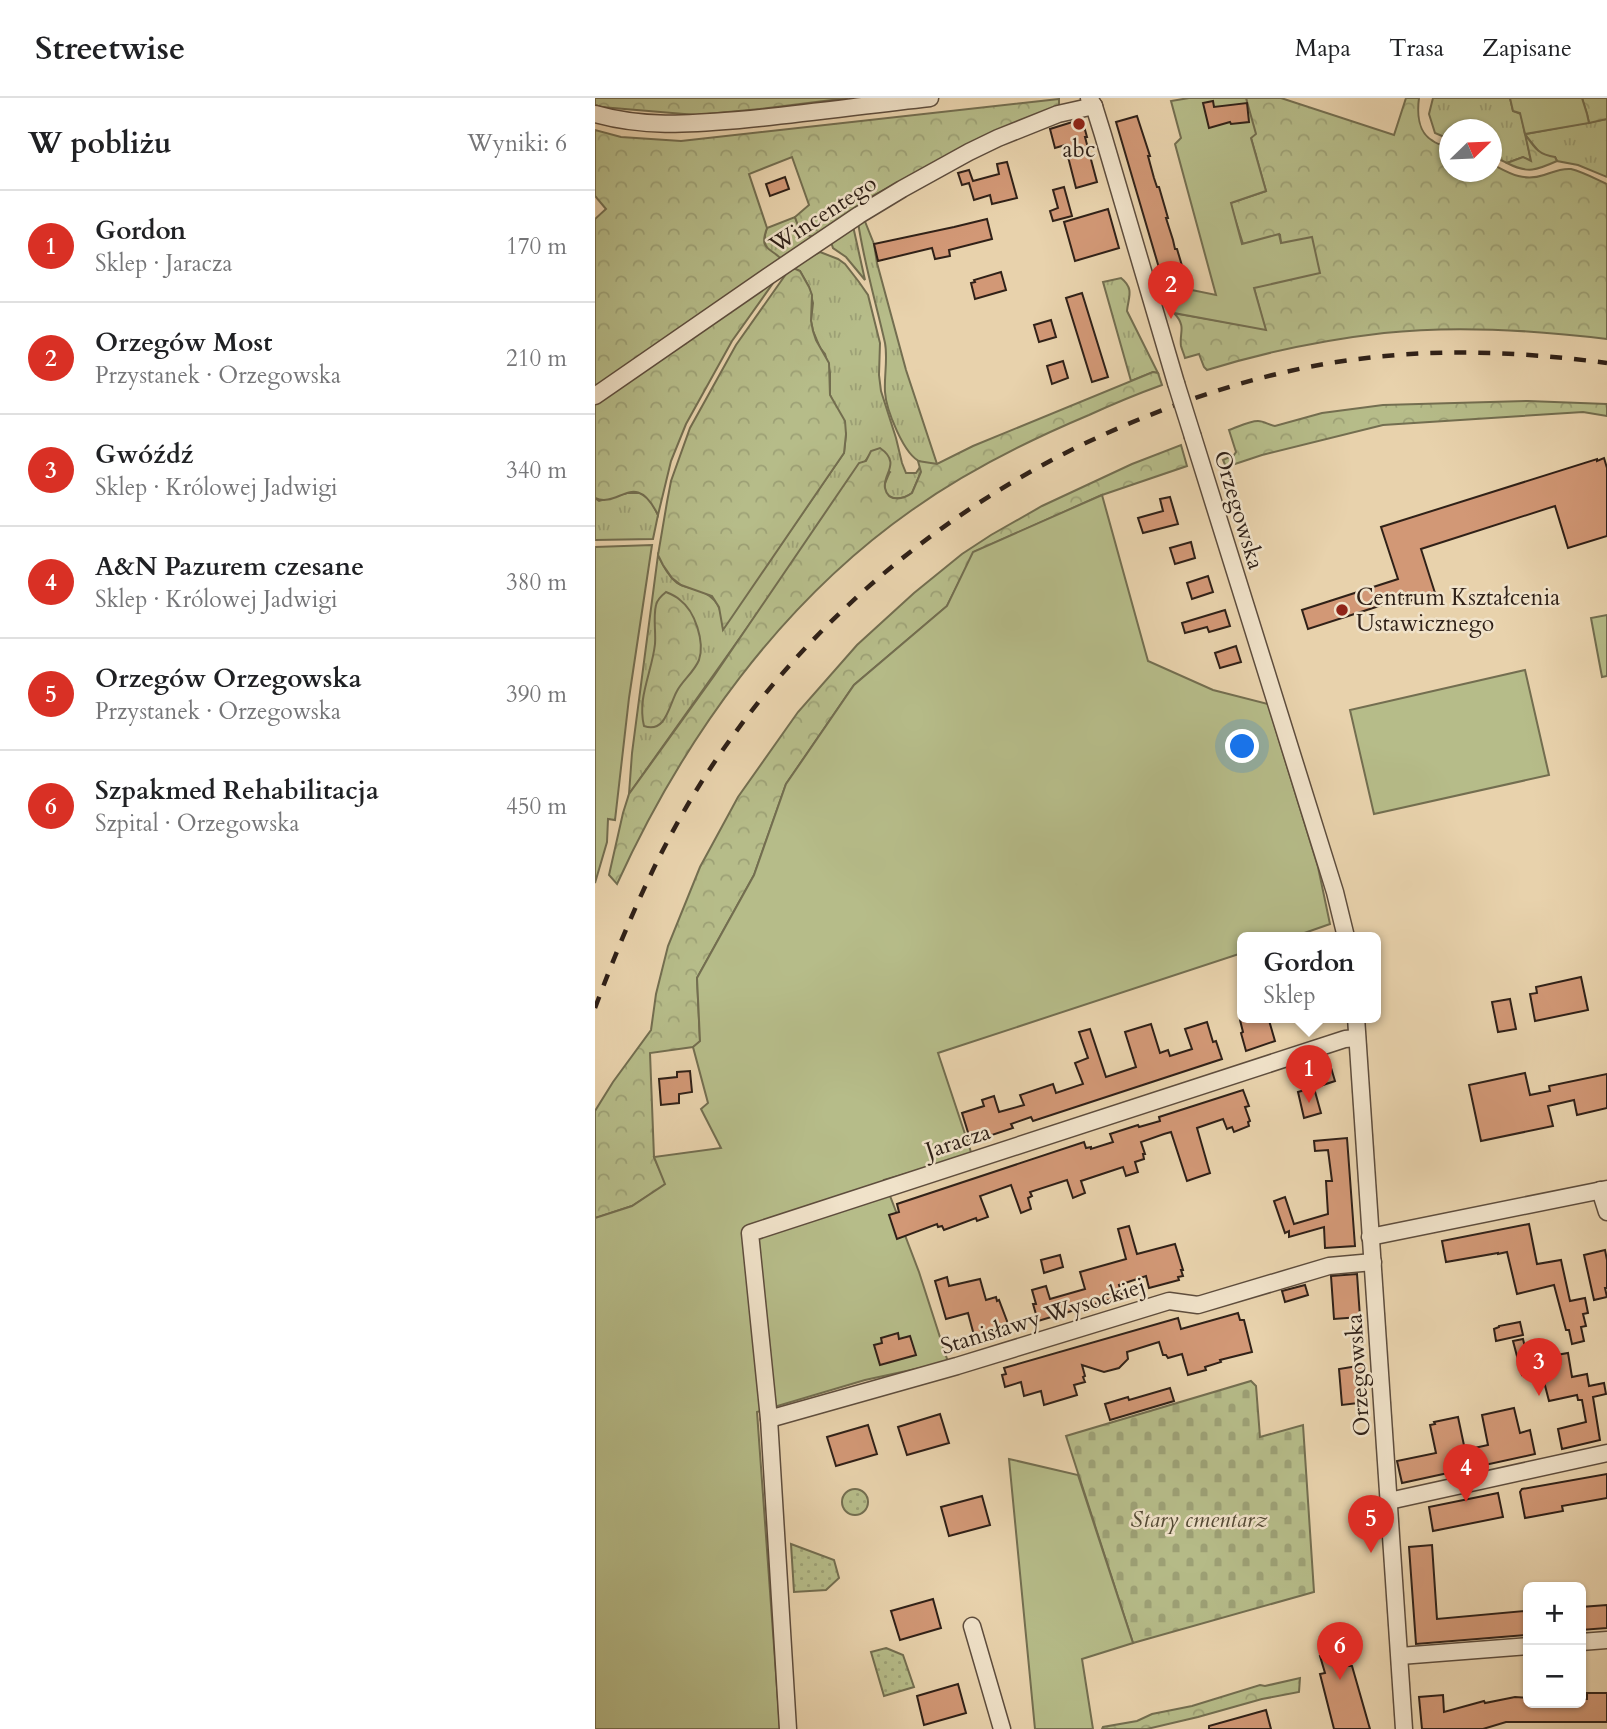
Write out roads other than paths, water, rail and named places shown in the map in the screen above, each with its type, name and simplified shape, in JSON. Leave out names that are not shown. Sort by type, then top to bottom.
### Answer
[{"type":"street","points":[[595,114],[615,120],[677,124],[930,98]]},
{"type":"street","name":"Orzegowska","points":[[1092,102],[1176,383],[1331,879],[1345,932]]},
{"type":"street","name":"Wincentego","points":[[595,396],[902,188],[998,138],[1092,102]]},
{"type":"street","name":"Orzegowska","points":[[1356,1023],[1404,1729]]},
{"type":"street","name":"Jaracza","points":[[769,1419],[750,1233],[1331,1043],[1357,1038]]},
{"type":"street","points":[[1370,1237],[1604,1190],[1607,1212]]},
{"type":"street","name":"Stanisławy Wysockiej","points":[[769,1419],[957,1366],[1169,1301],[1198,1305],[1329,1266],[1373,1262]]},
{"type":"street","points":[[769,1419],[788,1729]]},
{"type":"street","points":[[1389,1501],[1607,1453]]},
{"type":"street","points":[[972,1626],[1002,1729]]},
{"type":"street","points":[[1586,1642],[1607,1640]]},
{"type":"street","points":[[1400,1656],[1523,1646]]},
{"type":"railway","points":[[595,1008],[618,948],[657,861],[687,805],[746,718],[793,661],[844,609],[899,561],[957,518],[1018,479],[1083,444],[1175,405],[1227,388],[1331,363],[1421,353],[1514,354],[1607,363]]},
{"type":"place","name":"abc","points":[[1079,124]]},
{"type":"place","name":"Orzegów Most","points":[[1171,319]]},
{"type":"place","name":"Centrum Kształcenia Ustawicznego","points":[[1342,610]]},
{"type":"place","name":"Gordon","points":[[1309,1103]]},
{"type":"place","name":"Gwóźdź","points":[[1539,1396]]},
{"type":"place","name":"A&N Pazurem czesane","points":[[1466,1502]]},
{"type":"place","name":"Orzegów Orzegowska","points":[[1371,1553]]},
{"type":"place","name":"Szpakmed Rehabilitacja","points":[[1340,1680]]},
{"type":"park label","name":"Stary cmentarz","points":[[1199,1519]]}]
